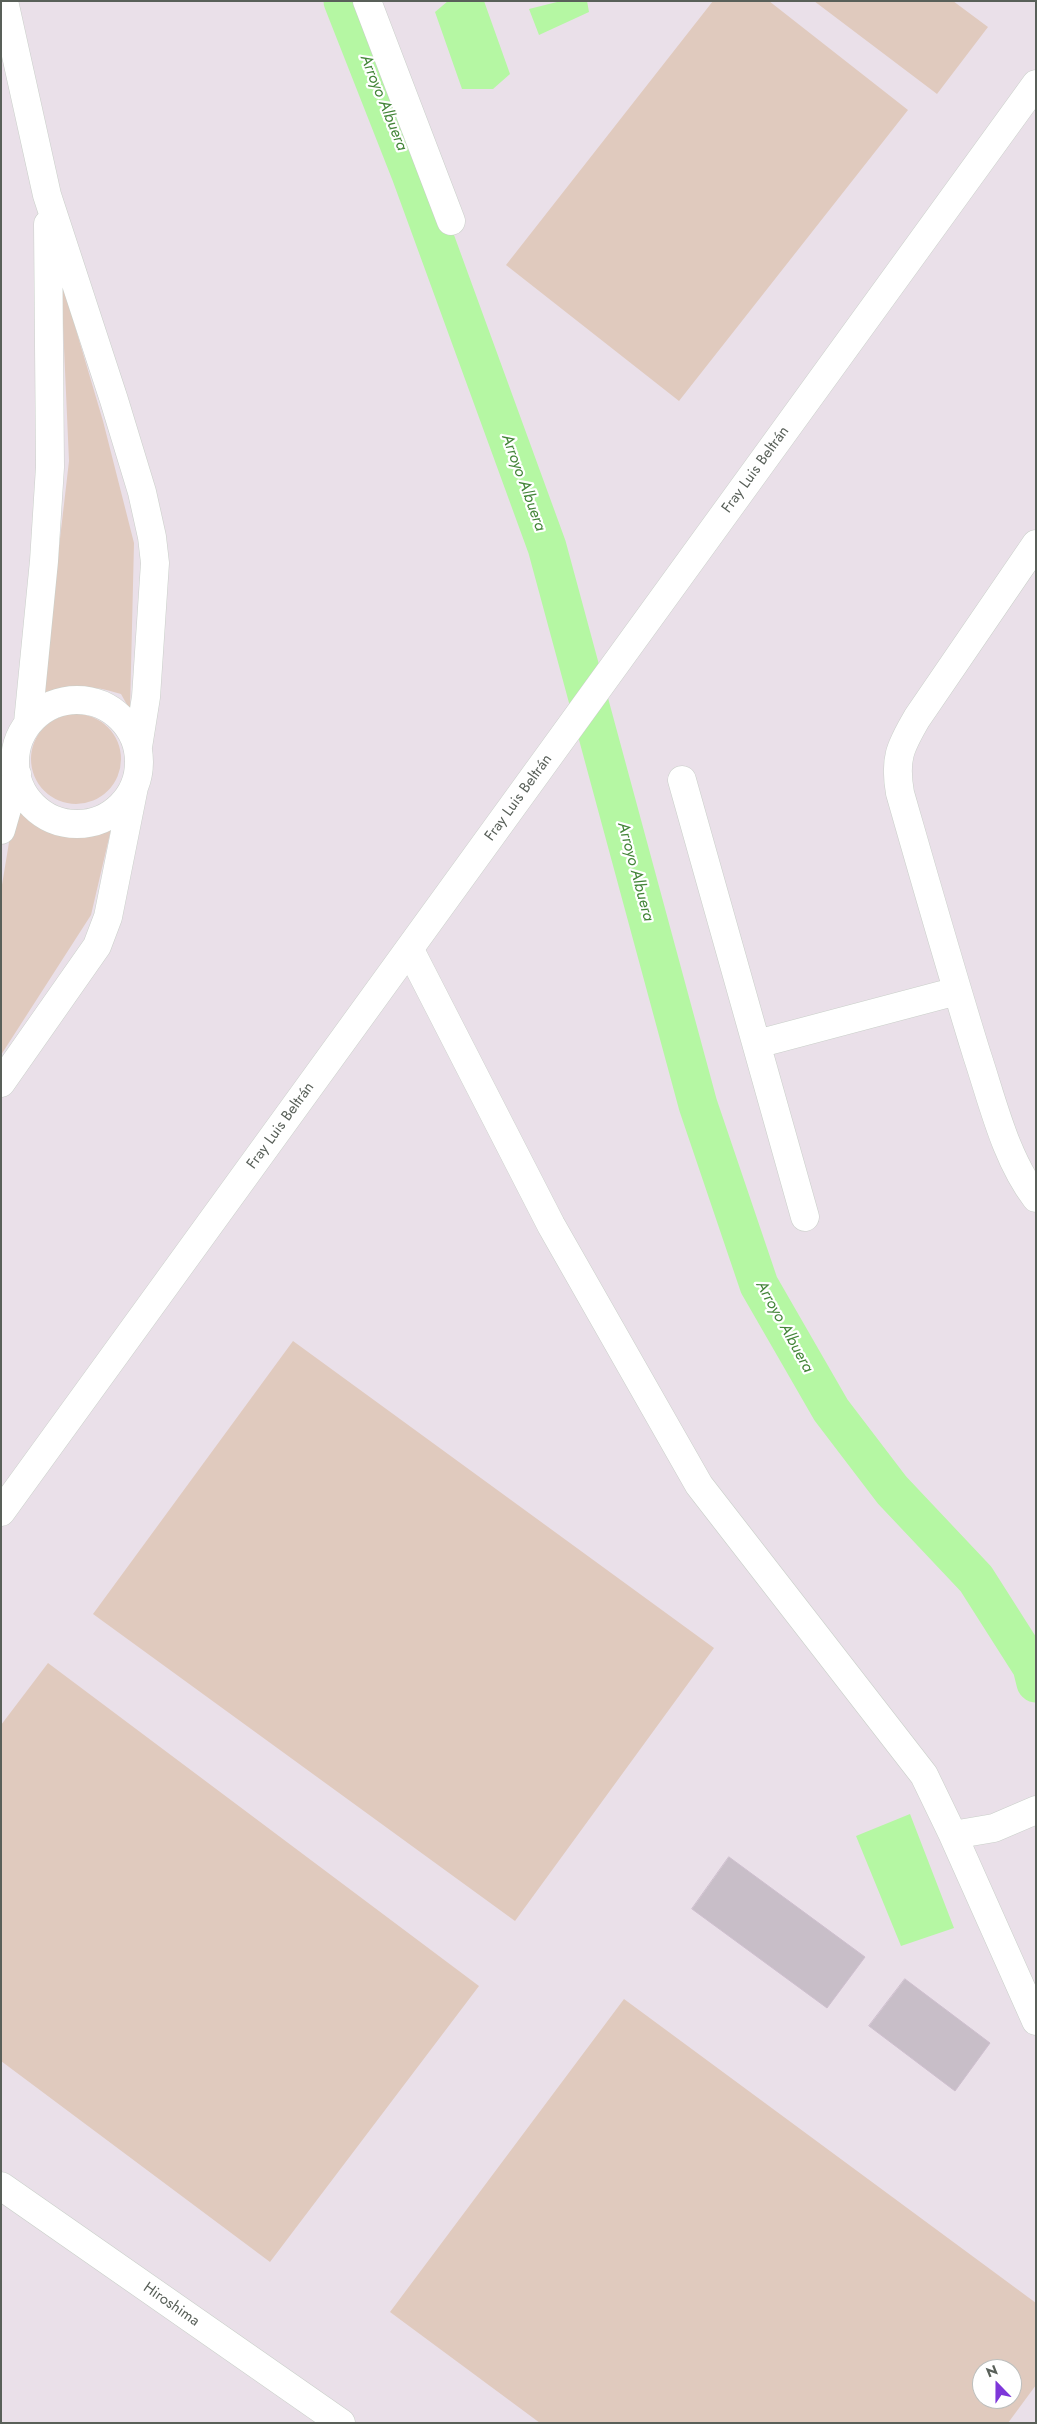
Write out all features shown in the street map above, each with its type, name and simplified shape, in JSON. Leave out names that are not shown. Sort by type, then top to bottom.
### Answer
[{"type":"street","points":[[1,1083],[97,946],[108,917],[139,767],[138,747],[146,697],[154,572],[152,537],[142,492],[47,195],[4,1]]},
{"type":"street","points":[[367,1],[451,221]]},
{"type":"street","name":"Fray Luis Beltrán","points":[[1,1512],[1036,84]]},
{"type":"street","points":[[28,723],[44,561],[50,467],[47,195]]},
{"type":"street","points":[[1036,544],[917,718],[902,743],[896,770],[900,793],[957,991],[999,1123],[1021,1178],[1036,1198]]},
{"type":"street","points":[[134,786],[123,803],[106,816],[87,823],[65,822],[46,815],[29,802],[18,784],[15,763],[18,742],[28,723],[43,710],[61,702],[80,699],[100,704],[117,714],[130,729],[138,747]]},
{"type":"street","points":[[1,830],[17,774]]},
{"type":"street","points":[[682,780],[805,1217]]},
{"type":"street","points":[[410,950],[551,1225],[699,1486],[924,1775],[953,1835],[1036,2021]]},
{"type":"street","points":[[756,1044],[957,991]]},
{"type":"street","points":[[953,1835],[994,1828],[1036,1810]]},
{"type":"street","name":"Hiroshima","points":[[5,2197],[341,2423]]},
{"type":"shaded area","points":[[448,1],[484,1],[510,74],[493,89],[462,89],[435,12]]},
{"type":"shaded area","points":[[561,1],[587,1],[589,12],[539,35],[529,9]]},
{"type":"shaded area","points":[[713,1],[769,1],[908,110],[679,401],[506,265]]},
{"type":"shaded area","points":[[814,1],[953,1],[988,27],[937,94]]},
{"type":"shaded area","points":[[61,279],[103,421],[134,543],[130,710],[121,694],[91,687],[64,689],[42,694],[69,461]]},
{"type":"shaded area","points":[[76,714],[93,718],[108,727],[117,742],[121,759],[117,776],[108,791],[93,800],[76,804],[59,800],[44,791],[35,776],[31,759],[35,742],[44,727],[59,718]]},
{"type":"shaded area","points":[[15,806],[40,824],[61,832],[82,832],[112,825],[91,915],[1,1055],[1,891]]},
{"type":"shaded area","points":[[293,1341],[714,1648],[515,1921],[93,1614]]},
{"type":"shaded area","points":[[48,1663],[479,1986],[270,2262],[1,2061],[1,1725]]},
{"type":"shaded area","points":[[910,1814],[954,1928],[901,1946],[856,1836]]},
{"type":"shaded area","points":[[624,1999],[1036,2303],[1036,2385],[1022,2404],[1022,2359],[972,2359],[972,2409],[1018,2409],[1008,2423],[540,2423],[390,2312]]},
{"type":"building","points":[[729,1857],[865,1957],[827,2008],[692,1909]]},
{"type":"building","points":[[905,1979],[990,2043],[955,2091],[869,2026]]},
{"type":"waterway","name":"Arroyo Albuera","points":[[343,1],[411,174],[547,547],[698,1105],[759,1285],[831,1410],[892,1490],[976,1579],[1032,1667],[1036,1683]]}]
